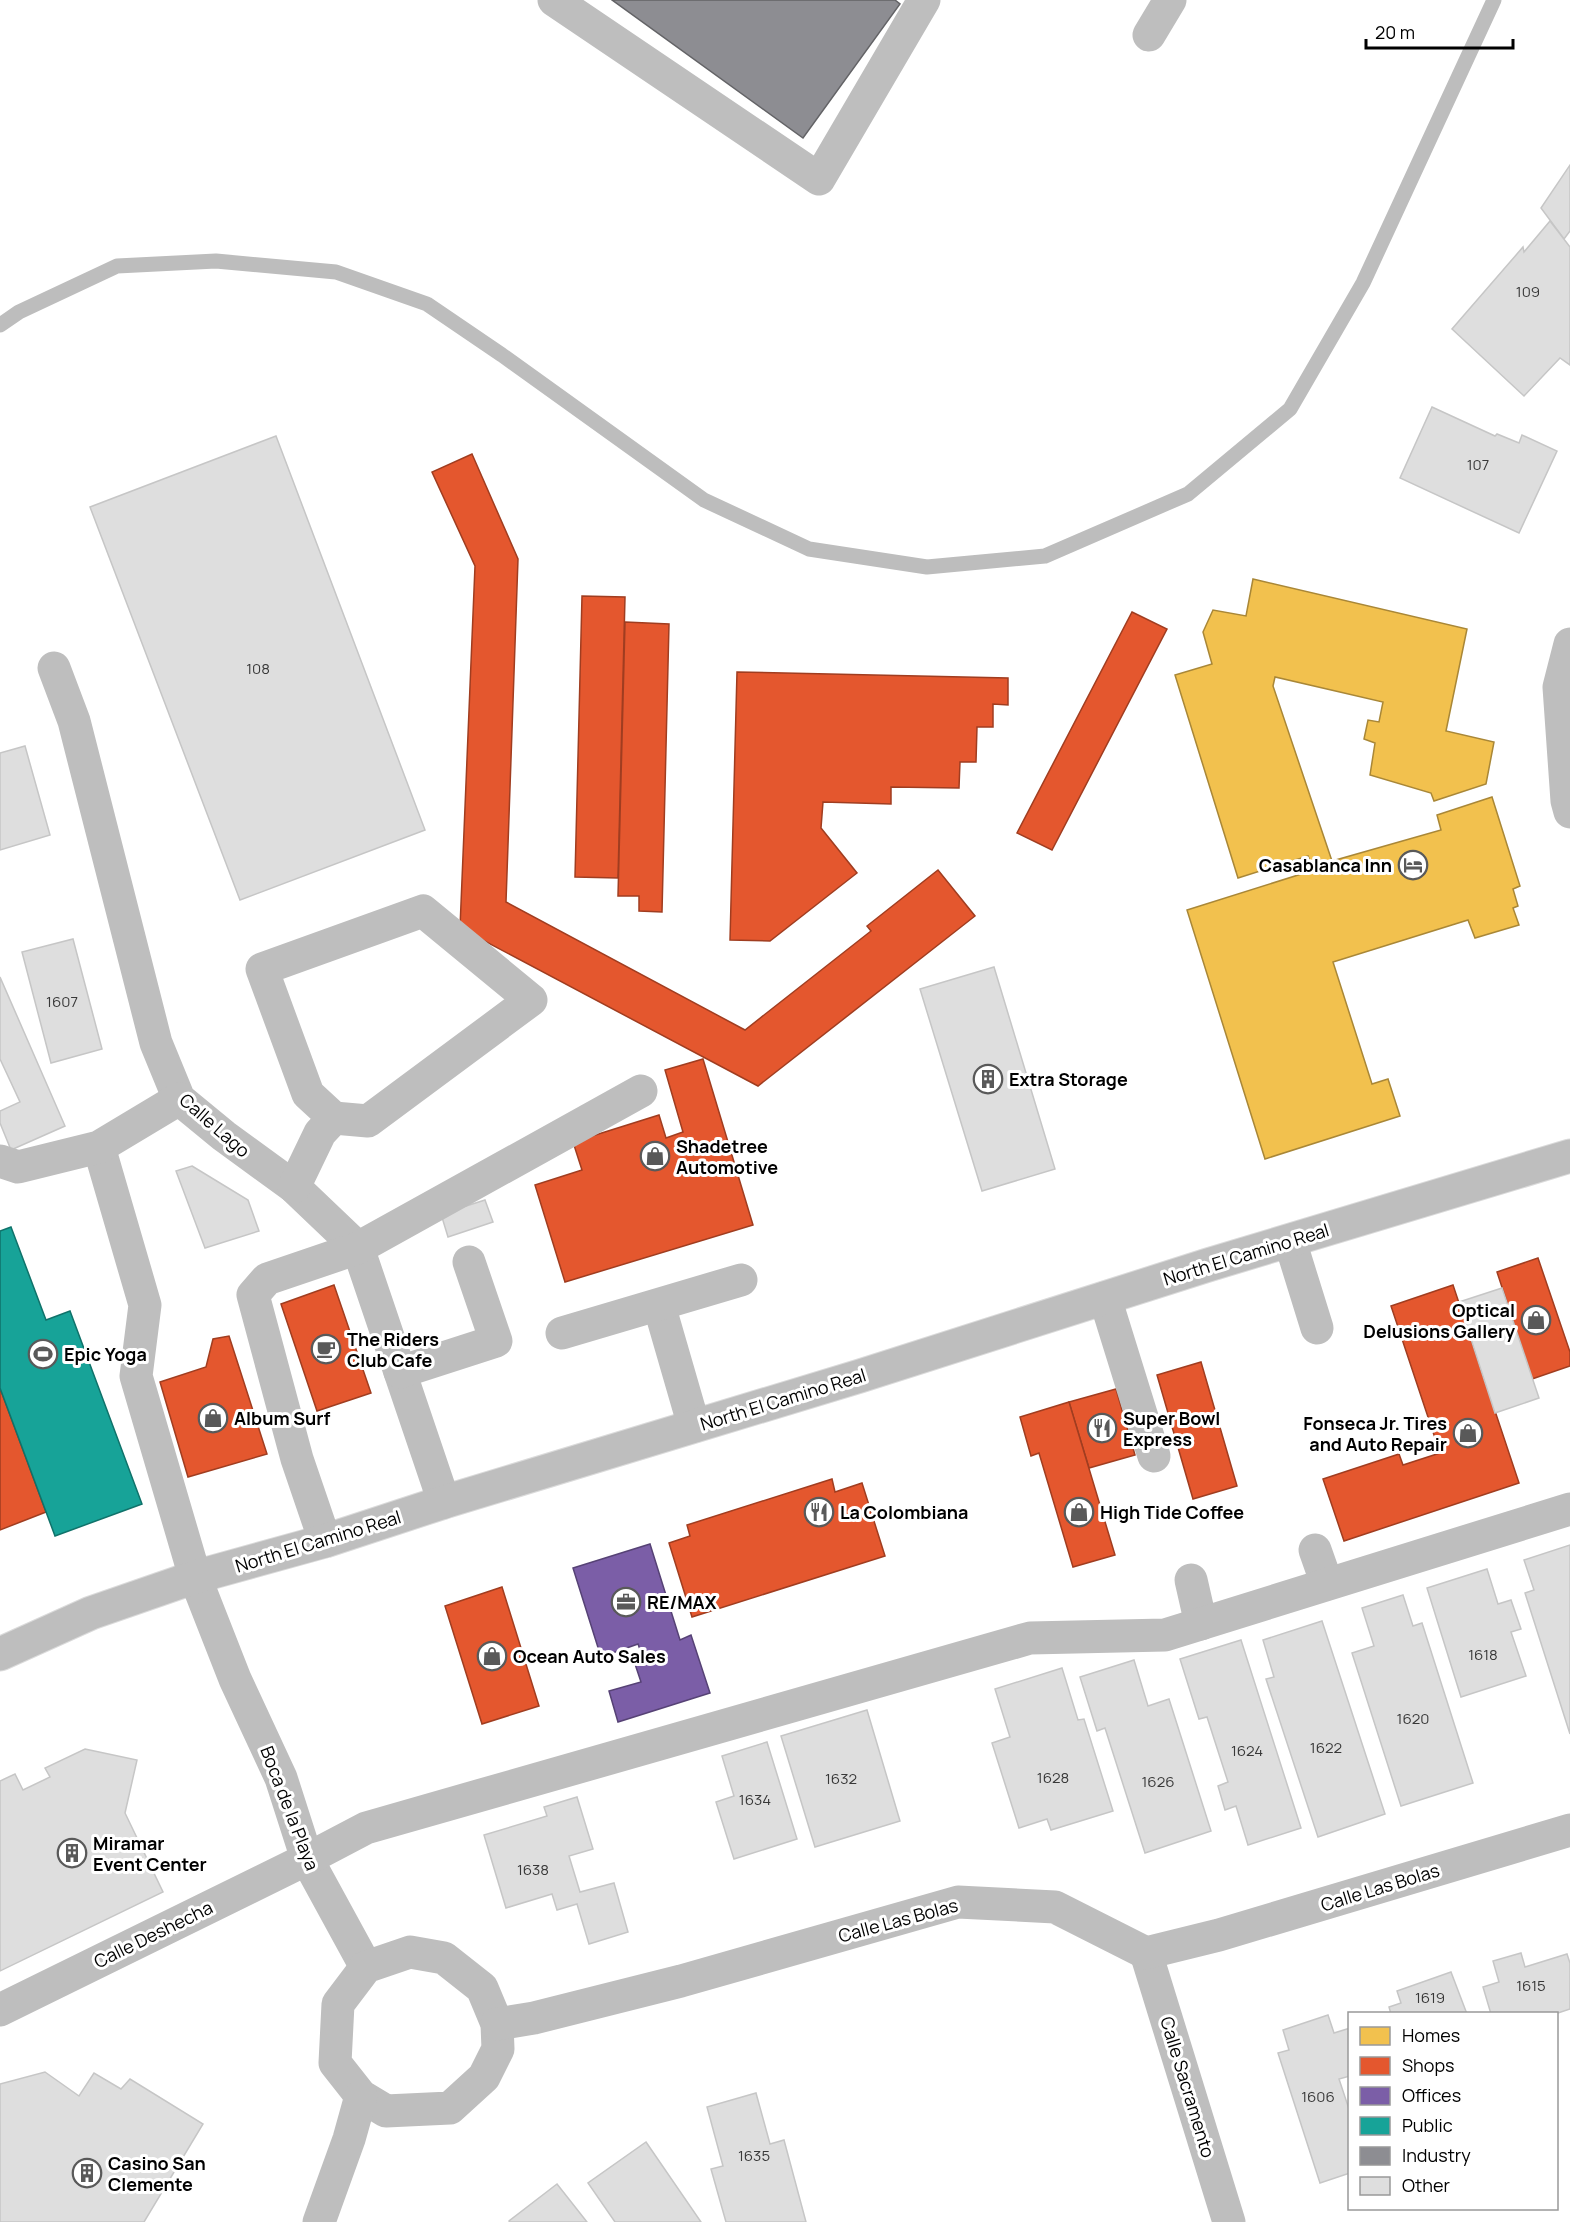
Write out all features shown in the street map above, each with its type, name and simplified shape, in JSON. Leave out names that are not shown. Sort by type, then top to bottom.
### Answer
[{"type":"street","points":[[554,0],[819,179],[924,0]]},
{"type":"street","points":[[1149,35],[1170,0]]},
{"type":"street","points":[[1569,805],[1559,687],[1570,644]]},
{"type":"street","name":"Calle Lago","points":[[54,668],[74,720],[156,1043],[179,1099],[224,1136],[294,1187],[358,1248],[444,1502]]},
{"type":"street","points":[[423,911],[531,1000],[368,1121],[334,1118],[308,1094],[262,969],[423,911]]},
{"type":"street","points":[[326,1541],[297,1459],[254,1295],[267,1279],[358,1248],[641,1091]]},
{"type":"street","points":[[0,1161],[18,1167],[99,1147],[179,1099]]},
{"type":"street","points":[[294,1187],[320,1133],[334,1118]]},
{"type":"street","name":"Boca de la Playa","points":[[99,1147],[145,1305],[136,1376],[195,1577],[235,1679],[281,1778],[307,1859],[366,1967]]},
{"type":"street","name":"North El Camino Real","points":[[0,1654],[91,1613],[195,1577],[326,1541],[444,1502],[860,1376],[1290,1240],[1570,1156]]},
{"type":"street","points":[[1290,1240],[1317,1328]]},
{"type":"street","points":[[400,1372],[496,1341],[469,1262]]},
{"type":"street","points":[[562,1333],[741,1280]]},
{"type":"street","points":[[1106,1298],[1154,1456]]},
{"type":"street","points":[[659,1305],[694,1426]]},
{"type":"street","name":"Calle Deshecha","points":[[0,2010],[366,1828],[1029,1638],[1165,1635],[1570,1509]]},
{"type":"street","points":[[1315,1550],[1327,1584]]},
{"type":"street","points":[[1191,1580],[1201,1624]]},
{"type":"street","name":"Calle Las Bolas","points":[[497,2024],[534,2018],[681,1981],[958,1902],[1055,1907],[1146,1953],[1219,1935],[1570,1830]]},
{"type":"street","points":[[410,1952],[444,1958],[482,1988],[497,2024],[498,2049],[484,2077],[450,2108],[386,2111],[361,2096],[335,2063],[338,2004],[366,1967],[410,1952]]},
{"type":"street","name":"Calle Sacramento","points":[[1146,1953],[1229,2222]]},
{"type":"street","points":[[319,2222],[349,2139],[361,2096]]},
{"type":"building: Homes","name":"Casablanca Inn","points":[[1253,579],[1467,629],[1446,731],[1494,742],[1486,784],[1434,801],[1431,793],[1370,775],[1375,743],[1364,739],[1368,720],[1379,722],[1383,702],[1275,677],[1273,686],[1332,861],[1441,830],[1437,815],[1492,797],[1520,886],[1513,889],[1518,906],[1513,908],[1519,925],[1475,938],[1468,920],[1333,962],[1372,1084],[1388,1079],[1400,1116],[1265,1159],[1187,910],[1314,870],[1308,856],[1238,878],[1175,675],[1212,664],[1203,632],[1213,610],[1246,616]]},
{"type":"building: Shops","points":[[472,454],[518,559],[506,902],[745,1030],[871,931],[867,926],[938,870],[975,916],[758,1086],[460,928],[475,566],[432,472]]},
{"type":"building: Shops","points":[[582,596],[625,597],[618,878],[575,877]]},
{"type":"building: Shops","points":[[1132,612],[1167,629],[1052,850],[1017,833]]},
{"type":"building: Shops","points":[[625,622],[669,624],[662,912],[639,911],[639,896],[618,896]]},
{"type":"building: Shops","points":[[737,672],[1008,678],[1008,705],[993,704],[993,727],[977,727],[976,762],[960,762],[959,788],[891,787],[891,804],[823,802],[821,828],[857,873],[770,941],[730,940]]},
{"type":"building: Shops","name":"Shadetree Automotive","points":[[703,1059],[753,1225],[565,1282],[535,1185],[582,1170],[573,1142],[659,1115],[666,1138],[683,1132],[665,1070]]},
{"type":"building: Shops","name":"Optical Delusions Gallery","points":[[1538,1258],[1570,1352],[1570,1366],[1532,1379],[1497,1272]]},
{"type":"building: Shops","name":"The Riders Club Cafe","points":[[334,1285],[371,1393],[317,1411],[281,1304]]},
{"type":"building: Shops","name":"Fonseca Jr. Tires and Auto Repair","points":[[1453,1285],[1519,1483],[1344,1541],[1323,1479],[1399,1454],[1403,1465],[1440,1453],[1391,1306]]},
{"type":"building: Shops","name":"Album Surf","points":[[229,1336],[267,1454],[188,1477],[160,1382],[206,1367],[213,1339]]},
{"type":"building: Shops","points":[[1201,1362],[1237,1486],[1193,1499],[1157,1375]]},
{"type":"building: Shops","points":[[0,1388],[46,1512],[0,1530]]},
{"type":"building: Shops","name":"Super Bowl Express","points":[[1116,1389],[1135,1455],[1089,1468],[1069,1402]]},
{"type":"building: Shops","name":"High Tide Coffee","points":[[1069,1402],[1115,1555],[1073,1567],[1039,1453],[1031,1456],[1020,1417]]},
{"type":"building: Shops","points":[[832,1479],[835,1492],[862,1483],[885,1556],[692,1617],[669,1543],[690,1536],[687,1525]]},
{"type":"building: Shops","name":"Ocean Auto Sales","points":[[502,1587],[539,1706],[482,1724],[445,1606]]},
{"type":"building: Offices","name":"RE/MAX","points":[[650,1544],[680,1640],[691,1635],[710,1693],[618,1722],[609,1691],[641,1682],[633,1658],[642,1655],[638,1644],[601,1657],[573,1568]]},
{"type":"building: Public","name":"Epic Yoga","points":[[11,1227],[46,1320],[70,1311],[142,1504],[55,1536],[0,1388],[0,1231]]},
{"type":"building: Industry","points":[[612,0],[895,0],[900,4],[803,138]]},
{"type":"building: Other","points":[[1570,165],[1570,231],[1564,239],[1541,208]]},
{"type":"building: Other","points":[[1550,221],[1570,247],[1570,365],[1560,358],[1524,396],[1452,329],[1523,247],[1524,252]]},
{"type":"building: Other","points":[[1432,407],[1495,436],[1497,434],[1519,443],[1522,435],[1557,451],[1519,533],[1400,478]]},
{"type":"building: Other","points":[[276,436],[425,830],[240,900],[90,507]]},
{"type":"building: Other","points":[[25,746],[50,835],[0,850],[0,753]]},
{"type":"building: Other","points":[[73,939],[102,1049],[51,1063],[22,952]]},
{"type":"building: Other","name":"Extra Storage","points":[[994,967],[1055,1169],[982,1191],[920,989]]},
{"type":"building: Other","points":[[0,977],[65,1126],[11,1150],[0,1123],[0,1111],[20,1102],[0,1059]]},
{"type":"building: Other","points":[[192,1166],[248,1200],[259,1231],[205,1248],[176,1171]]},
{"type":"building: Other","points":[[485,1200],[493,1222],[448,1237],[441,1214]]},
{"type":"building: Other","points":[[1502,1288],[1539,1398],[1495,1413],[1459,1302]]},
{"type":"building: Other","points":[[1570,1545],[1570,1734],[1525,1593],[1534,1590],[1524,1560]]},
{"type":"building: Other","points":[[1487,1569],[1498,1604],[1511,1600],[1521,1629],[1511,1632],[1526,1676],[1461,1697],[1427,1588]]},
{"type":"building: Other","points":[[1403,1595],[1413,1626],[1422,1623],[1473,1783],[1401,1806],[1352,1653],[1374,1646],[1362,1608]]},
{"type":"building: Other","points":[[1322,1621],[1385,1814],[1318,1837],[1266,1679],[1274,1677],[1263,1640]]},
{"type":"building: Other","points":[[1241,1640],[1301,1828],[1248,1845],[1236,1806],[1225,1810],[1218,1786],[1228,1782],[1207,1717],[1199,1719],[1180,1659]]},
{"type":"building: Other","points":[[1134,1660],[1148,1706],[1169,1699],[1211,1831],[1145,1853],[1105,1728],[1097,1731],[1080,1677]]},
{"type":"building: Other","points":[[1062,1668],[1078,1720],[1084,1719],[1113,1811],[1051,1830],[1047,1819],[1019,1828],[992,1743],[1010,1737],[995,1689]]},
{"type":"building: Other","points":[[867,1710],[900,1821],[815,1847],[781,1736]]},
{"type":"building: Other","points":[[767,1742],[797,1839],[734,1859],[716,1802],[734,1796],[722,1756]]},
{"type":"building: Other","name":"Miramar Event Center","points":[[85,1749],[137,1760],[125,1813],[163,1892],[0,1971],[0,1781],[15,1774],[23,1790],[50,1777],[45,1768]]},
{"type":"building: Other","points":[[577,1797],[593,1849],[569,1856],[580,1892],[614,1883],[628,1932],[589,1944],[577,1904],[557,1910],[552,1894],[506,1908],[484,1835],[547,1816],[544,1807]]},
{"type":"building: Other","points":[[1521,1953],[1525,1967],[1567,1954],[1570,1963],[1570,2009],[1558,2013],[1490,2012],[1483,1987],[1499,1982],[1493,1961]]},
{"type":"building: Other","points":[[1451,1972],[1466,2012],[1390,2012],[1389,2007],[1401,2003],[1397,1991]]},
{"type":"building: Other","points":[[1328,2015],[1334,2033],[1348,2029],[1348,2077],[1339,2079],[1348,2106],[1348,2174],[1320,2183],[1278,2053],[1289,2050],[1283,2030]]},
{"type":"building: Other","name":"Casino San Clemente","points":[[45,2072],[79,2096],[94,2073],[121,2089],[130,2079],[203,2124],[144,2222],[0,2222],[0,2084]]},
{"type":"building: Other","points":[[756,2093],[770,2144],[784,2140],[806,2222],[726,2222],[711,2169],[723,2166],[707,2107]]},
{"type":"building: Other","points":[[646,2142],[701,2222],[615,2222],[588,2183]]},
{"type":"building: Other","points":[[557,2184],[587,2222],[509,2221]]},
{"type":"waterway","points":[[0,325],[19,312],[117,266],[216,261],[336,272],[427,304],[704,500],[809,549],[927,567],[1045,556],[1188,494],[1290,409],[1363,283],[1494,0]]},
{"type":"place","name":"Casablanca Inn","points":[[1413,865]]},
{"type":"place","name":"Extra Storage","points":[[988,1079]]},
{"type":"place","name":"Shadetree Automotive","points":[[655,1156]]},
{"type":"place","name":"Optical Delusions Gallery","points":[[1536,1320]]},
{"type":"place","name":"The Riders Club Cafe","points":[[326,1349]]},
{"type":"place","name":"Epic Yoga","points":[[43,1354]]},
{"type":"place","name":"Album Surf","points":[[213,1418]]},
{"type":"place","name":"Super Bowl Express","points":[[1102,1428]]},
{"type":"place","name":"Fonseca Jr. Tires and Auto Repair","points":[[1468,1433]]},
{"type":"place","name":"La Colombiana","points":[[819,1512]]},
{"type":"place","name":"High Tide Coffee","points":[[1079,1512]]},
{"type":"place","name":"RE/MAX","points":[[626,1602]]},
{"type":"place","name":"Ocean Auto Sales","points":[[492,1656]]},
{"type":"place","name":"Miramar Event Center","points":[[72,1853]]},
{"type":"place","name":"Casino San Clemente","points":[[87,2173]]}]
